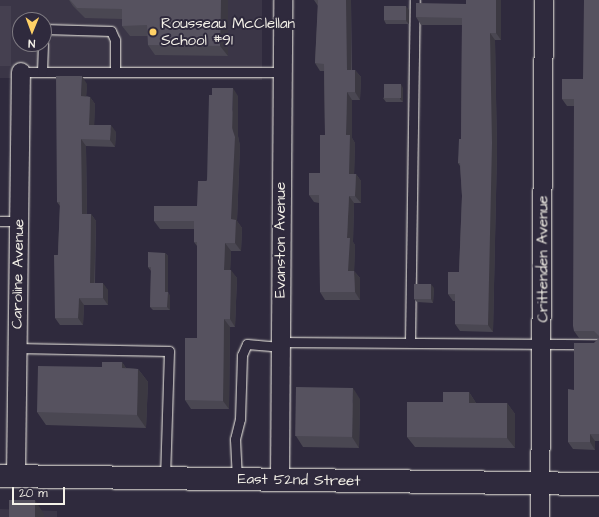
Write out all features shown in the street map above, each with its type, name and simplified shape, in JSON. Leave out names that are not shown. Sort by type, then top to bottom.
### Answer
[{"type":"street","name":"Evanston Avenue","points":[[280,480],[283,0]]},
{"type":"street","name":"Crittenden Avenue","points":[[540,517],[544,0]]},
{"type":"street","name":"Caroline Avenue","points":[[8,476],[17,348],[21,72]]},
{"type":"street","name":"East 52nd Street","points":[[8,476],[599,484]]},
{"type":"lane","points":[[410,342],[415,0]]},
{"type":"lane","points":[[52,29],[111,31],[115,40],[115,72]]},
{"type":"lane","points":[[42,72],[43,52]]},
{"type":"lane","points":[[21,72],[282,72]]},
{"type":"lane","points":[[0,221],[19,221]]},
{"type":"lane","points":[[237,479],[235,438],[240,419],[242,355],[247,344],[410,342],[599,344]]},
{"type":"lane","points":[[17,348],[170,351],[165,478]]},
{"type":"shaded area","name":"Rousseau McClellan School #91","points":[[0,0],[262,0],[262,80],[0,78]]},
{"type":"shaded area","points":[[0,6],[11,6],[11,66],[0,66]]},
{"type":"shaded area","points":[[0,509],[57,511],[57,517],[0,517]]},
{"type":"building","points":[[70,0],[221,0],[220,46],[148,45],[147,25],[122,26],[122,9],[77,8]]},
{"type":"building","points":[[318,0],[346,0],[347,70],[355,70],[355,92],[347,92],[346,135],[350,135],[349,174],[356,174],[355,196],[349,196],[347,238],[350,238],[348,271],[354,271],[355,292],[320,292],[319,195],[309,195],[309,173],[320,173],[320,135],[325,135],[324,64],[315,63]]},
{"type":"building","points":[[466,0],[496,0],[496,33],[490,33],[492,143],[488,325],[455,324],[455,294],[448,294],[448,272],[459,272],[462,196],[460,163],[458,163],[459,139],[461,139],[462,18],[416,17],[416,3],[466,4]]},
{"type":"building","points":[[584,0],[599,0],[599,336],[594,331],[574,331],[573,326],[574,99],[562,99],[562,79],[583,79]]},
{"type":"building","points":[[384,6],[406,6],[406,20],[384,20]]},
{"type":"building","points":[[56,76],[82,76],[81,96],[90,97],[89,125],[111,125],[110,140],[81,139],[82,214],[91,214],[90,283],[103,283],[103,298],[79,298],[78,318],[55,318],[54,255],[58,255],[60,202],[57,202]]},
{"type":"building","points":[[384,84],[401,84],[401,98],[384,98]]},
{"type":"building","points":[[212,88],[233,88],[232,128],[235,137],[231,219],[236,220],[235,243],[225,243],[224,270],[231,270],[230,319],[224,319],[223,401],[185,400],[185,338],[197,338],[197,242],[194,242],[194,221],[154,221],[154,206],[197,206],[198,181],[207,181],[209,95],[212,95]]},
{"type":"building","points":[[148,252],[165,253],[165,292],[168,292],[167,307],[150,307],[151,267],[148,267]]},
{"type":"building","points":[[414,284],[431,284],[431,299],[414,299]]},
{"type":"building","points":[[599,338],[599,434],[590,434],[590,442],[568,442],[568,389],[574,390],[574,343],[594,343]]},
{"type":"building","points":[[102,362],[122,362],[122,368],[138,369],[137,415],[37,412],[38,366],[102,367]]},
{"type":"building","points":[[296,387],[353,388],[352,437],[295,436]]},
{"type":"building","points":[[443,392],[469,392],[469,403],[507,403],[507,438],[407,437],[407,402],[443,402]]},
{"type":"building","points":[[9,500],[35,500],[35,517],[9,517]]},
{"type":"place","name":"Rousseau McClellan School #91","points":[[153,32]]}]
